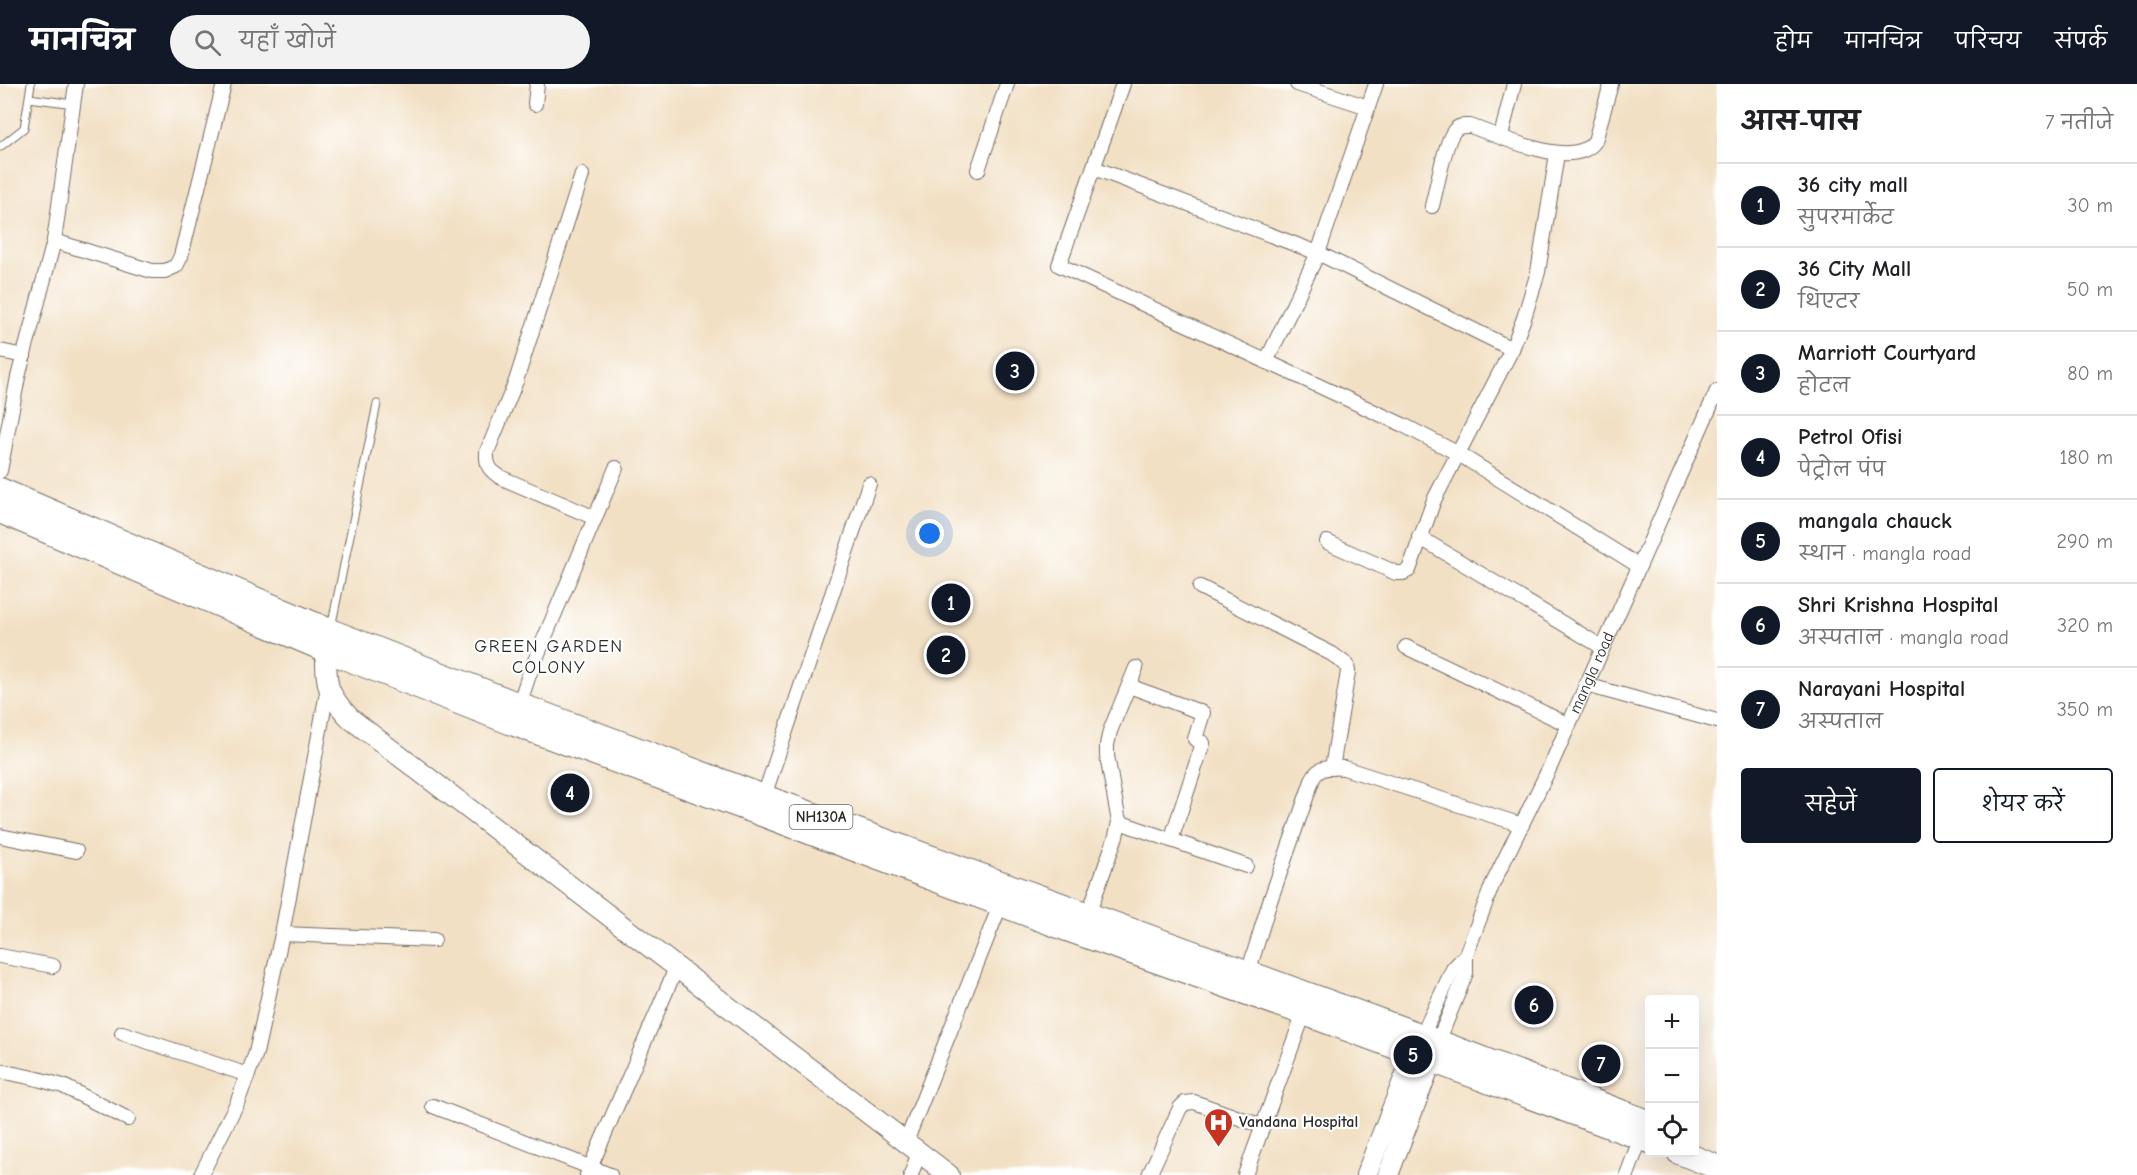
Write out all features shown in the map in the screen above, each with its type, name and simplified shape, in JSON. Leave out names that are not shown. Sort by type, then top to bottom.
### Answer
[{"type":"highway","name":"NH130A","points":[[0,490],[159,559],[328,640],[512,723],[762,805],[1076,918],[1248,973],[1426,1049],[1645,1133]]},
{"type":"highway","name":"NH130A","points":[[0,512],[328,640],[519,705],[1001,903],[1076,918],[1304,1013],[1426,1049]]},
{"type":"highway","points":[[1699,1143],[1717,1150]]},
{"type":"highway","points":[[1692,1157],[1717,1167]]},
{"type":"street","points":[[0,471],[24,356],[54,241],[76,84]]},
{"type":"street","points":[[54,241],[152,271],[165,271],[176,266],[181,256],[224,84]]},
{"type":"street","points":[[535,104],[537,84]]},
{"type":"street","points":[[978,170],[1007,84]]},
{"type":"street","points":[[1297,84],[1368,108]]},
{"type":"street","points":[[1266,362],[1318,253],[1376,84]]},
{"type":"street","points":[[1501,136],[1514,84]]},
{"type":"street","points":[[1432,206],[1449,141],[1455,129],[1470,126],[1557,154],[1576,153],[1592,145],[1598,133],[1611,84]]},
{"type":"street","points":[[1118,86],[1094,168],[1059,265],[1403,425],[1457,453],[1638,566]]},
{"type":"street","points":[[1327,542],[1400,574],[1406,572],[1411,566],[1419,537],[1434,500],[1512,349],[1538,272],[1557,154]]},
{"type":"street","points":[[1094,168],[1318,253],[1512,349]]},
{"type":"street","points":[[582,175],[516,381],[487,452],[487,461],[489,470],[502,478],[595,518]]},
{"type":"street","points":[[0,351],[24,356]]},
{"type":"street","name":"mangla road","points":[[1426,1049],[1453,969],[1466,955],[1493,883],[1569,724],[1717,391]]},
{"type":"street","points":[[519,705],[529,675],[616,468]]},
{"type":"street","points":[[762,805],[869,484]]},
{"type":"street","points":[[1419,537],[1602,647]]},
{"type":"street","points":[[1200,587],[1332,654],[1347,665],[1348,672],[1332,768]]},
{"type":"street","points":[[201,1175],[256,1053],[282,934],[328,687],[328,640]]},
{"type":"street","points":[[1406,647],[1569,724]]},
{"type":"street","points":[[1076,918],[1116,836],[1119,822],[1107,745],[1110,731],[1136,668]]},
{"type":"street","points":[[1586,685],[1717,721]]},
{"type":"street","points":[[1129,686],[1203,713],[1195,740],[1203,743],[1171,840]]},
{"type":"street","points":[[328,687],[332,697],[351,719],[949,1175]]},
{"type":"street","points":[[1248,973],[1269,904],[1313,778],[1318,771],[1344,768],[1522,825]]},
{"type":"street","points":[[1119,822],[1246,866]]},
{"type":"street","points":[[0,836],[76,851]]},
{"type":"street","points":[[911,1175],[913,1147],[1001,903]]},
{"type":"street","points":[[282,934],[434,940]]},
{"type":"street","points":[[0,956],[54,966]]},
{"type":"street","points":[[588,1171],[677,966]]},
{"type":"street","points":[[1245,1175],[1304,1013]]},
{"type":"street","points":[[122,1033],[248,1075]]},
{"type":"street","points":[[1366,1175],[1426,1049]]},
{"type":"street","points":[[1388,1175],[1426,1049]]},
{"type":"street","points":[[0,1071],[63,1086],[128,1119]]},
{"type":"street","points":[[1149,1175],[1180,1108],[1185,1103],[1194,1102],[1262,1126]]},
{"type":"street","points":[[433,1106],[588,1171],[610,1175]]},
{"type":"street","points":[[1627,1175],[1645,1138]]},
{"type":"lane","points":[[0,147],[24,128],[30,84]]},
{"type":"lane","points":[[29,98],[74,104]]},
{"type":"lane","points":[[328,640],[377,404]]},
{"type":"place","name":"Marriott Courtyard","points":[[1015,371]]},
{"type":"place","name":"36 city mall","points":[[951,603]]},
{"type":"place","name":"36 City Mall","points":[[946,655]]},
{"type":"place","name":"Petrol Ofisi","points":[[570,793]]},
{"type":"place","name":"Shri Krishna Hospital","points":[[1534,1005]]},
{"type":"place","name":"mangala chauck","points":[[1413,1055]]},
{"type":"place","name":"Narayani Hospital","points":[[1601,1064]]},
{"type":"place","name":"Vandana Hospital","points":[[1218,1148]]},
{"type":"district","name":"GREEN GARDEN COLONY","points":[[549,656]]}]
